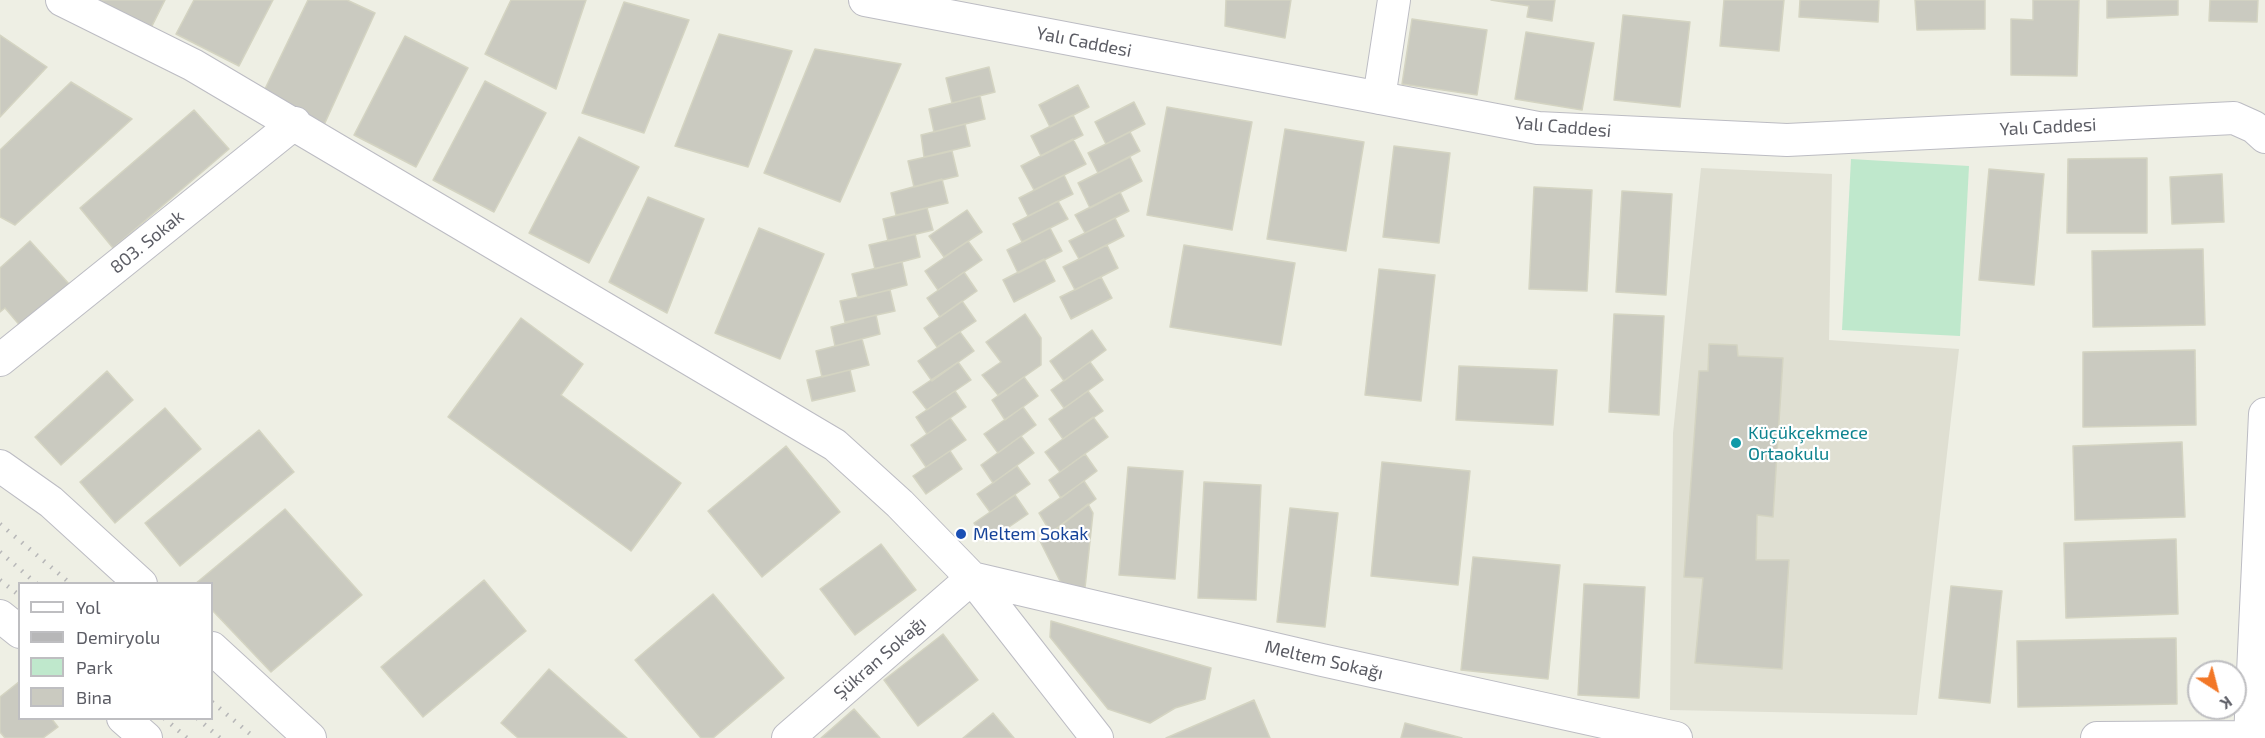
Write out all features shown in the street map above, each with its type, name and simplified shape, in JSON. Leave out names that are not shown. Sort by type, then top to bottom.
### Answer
[{"type":"street","points":[[62,0],[194,65],[295,123],[835,445],[900,504],[928,536],[972,578],[1097,738]]},
{"type":"street","name":"Yalı Caddesi","points":[[865,0],[1538,128],[1787,140],[2234,118],[2254,127],[2265,137]]},
{"type":"street","points":[[1379,98],[1394,0]]},
{"type":"street","name":"803. Sokak","points":[[0,360],[295,123]]},
{"type":"street","points":[[2097,738],[2249,737],[2265,414]]},
{"type":"street","points":[[0,466],[51,502],[139,582]]},
{"type":"street","name":"Meltem Sokağı","points":[[972,578],[1603,730],[1676,738]]},
{"type":"street","name":"Şükran Sokağı","points":[[789,738],[972,578]]},
{"type":"street","points":[[0,616],[18,630]]},
{"type":"street","points":[[213,649],[310,738]]},
{"type":"shaded area","points":[[1701,168],[1832,174],[1829,340],[1959,349],[1917,715],[1670,710],[1673,433]]},
{"type":"green space","points":[[1851,159],[1969,166],[1960,336],[1842,330]]},
{"type":"building","points":[[94,0],[165,0],[151,28]]},
{"type":"building","points":[[194,0],[273,0],[239,66],[176,34]]},
{"type":"building","points":[[308,0],[347,0],[375,13],[324,125],[263,93]]},
{"type":"building","points":[[511,0],[586,0],[556,89],[485,54]]},
{"type":"building","points":[[1226,0],[1291,0],[1285,38],[1225,26]]},
{"type":"building","points":[[1491,0],[1555,0],[1552,21],[1527,17],[1529,6]]},
{"type":"building","points":[[1724,0],[1784,0],[1779,51],[1720,46]]},
{"type":"building","points":[[1800,0],[1879,0],[1878,22],[1799,17]]},
{"type":"building","points":[[1915,0],[1985,0],[1985,29],[1917,30]]},
{"type":"building","points":[[2033,0],[2079,0],[2077,76],[2011,75],[2011,19],[2033,20]]},
{"type":"building","points":[[2107,0],[2178,0],[2178,15],[2107,18]]},
{"type":"building","points":[[2210,0],[2258,0],[2257,22],[2209,21]]},
{"type":"building","points":[[624,2],[689,20],[644,133],[582,113]]},
{"type":"building","points":[[1623,15],[1690,22],[1680,107],[1614,100]]},
{"type":"building","points":[[1412,19],[1487,30],[1477,95],[1402,84]]},
{"type":"building","points":[[1526,32],[1594,43],[1582,110],[1515,99]]},
{"type":"building","points":[[719,34],[792,51],[748,167],[675,146]]},
{"type":"building","points":[[0,35],[47,67],[0,117]]},
{"type":"building","points":[[405,36],[468,68],[416,167],[354,135]]},
{"type":"building","points":[[815,49],[901,64],[840,202],[764,173]]},
{"type":"building","points":[[989,67],[995,92],[952,103],[946,78]]},
{"type":"building","points":[[485,81],[546,113],[494,212],[433,180]]},
{"type":"building","points":[[71,82],[132,119],[15,225],[0,217],[0,150]]},
{"type":"building","points":[[1078,85],[1089,107],[1050,127],[1039,105]]},
{"type":"building","points":[[980,96],[985,119],[934,132],[929,109]]},
{"type":"building","points":[[1134,102],[1145,124],[1106,144],[1095,122]]},
{"type":"building","points":[[1167,107],[1252,122],[1232,230],[1147,215]]},
{"type":"building","points":[[194,110],[229,149],[113,248],[80,208]]},
{"type":"building","points":[[1073,115],[1083,135],[1041,156],[1031,136]]},
{"type":"building","points":[[965,124],[970,146],[924,157],[921,135]]},
{"type":"building","points":[[1285,129],[1364,142],[1346,251],[1267,239]]},
{"type":"building","points":[[1130,132],[1140,151],[1098,173],[1088,153]]},
{"type":"building","points":[[579,137],[639,167],[589,263],[529,233]]},
{"type":"building","points":[[1073,139],[1086,164],[1034,190],[1021,166]]},
{"type":"building","points":[[1394,146],[1450,153],[1439,243],[1383,237]]},
{"type":"building","points":[[952,151],[958,176],[914,187],[908,161]]},
{"type":"building","points":[[1130,157],[1142,181],[1090,208],[1078,183]]},
{"type":"building","points":[[2147,158],[2147,233],[2067,233],[2068,159]]},
{"type":"building","points":[[1989,169],[2044,174],[2034,285],[1979,280]]},
{"type":"building","points":[[2222,174],[2224,222],[2172,224],[2170,177]]},
{"type":"building","points":[[1064,175],[1073,194],[1028,216],[1019,198]]},
{"type":"building","points":[[942,179],[948,203],[896,215],[891,193]]},
{"type":"building","points":[[1534,187],[1592,190],[1587,291],[1529,289]]},
{"type":"building","points":[[1622,191],[1672,194],[1666,295],[1616,292]]},
{"type":"building","points":[[1120,192],[1129,211],[1085,233],[1075,215]]},
{"type":"building","points":[[648,197],[704,219],[667,313],[609,282]]},
{"type":"building","points":[[1058,201],[1068,219],[1022,242],[1013,224]]},
{"type":"building","points":[[927,208],[933,230],[888,241],[883,219]]},
{"type":"building","points":[[967,210],[982,232],[944,257],[929,236]]},
{"type":"building","points":[[1115,218],[1124,236],[1079,259],[1069,241]]},
{"type":"building","points":[[759,228],[824,254],[780,359],[715,333]]},
{"type":"building","points":[[1050,228],[1062,251],[1018,273],[1007,250]]},
{"type":"building","points":[[915,234],[920,257],[875,269],[869,245]]},
{"type":"building","points":[[30,241],[70,285],[22,328],[5,308],[0,312],[0,268]]},
{"type":"building","points":[[968,241],[982,260],[938,290],[925,271]]},
{"type":"building","points":[[1107,245],[1118,268],[1075,290],[1063,267]]},
{"type":"building","points":[[1184,245],[1295,263],[1281,345],[1170,327]]},
{"type":"building","points":[[2203,249],[2205,325],[2093,327],[2092,251]]},
{"type":"building","points":[[1044,259],[1055,281],[1014,302],[1003,280]]},
{"type":"building","points":[[902,262],[907,285],[858,298],[852,274]]},
{"type":"building","points":[[1379,269],[1435,275],[1421,401],[1365,395]]},
{"type":"building","points":[[964,272],[977,291],[940,317],[927,298]]},
{"type":"building","points":[[1101,277],[1112,298],[1071,319],[1060,297]]},
{"type":"building","points":[[890,290],[895,311],[845,322],[840,301]]},
{"type":"building","points":[[962,301],[976,321],[937,347],[924,328]]},
{"type":"building","points":[[1025,314],[1041,338],[1041,365],[998,395],[982,375],[1001,362],[986,342]]},
{"type":"building","points":[[1614,314],[1664,316],[1659,415],[1609,412]]},
{"type":"building","points":[[876,315],[880,334],[835,346],[831,327]]},
{"type":"building","points":[[521,318],[583,364],[561,395],[681,483],[631,551],[448,417]]},
{"type":"building","points":[[1092,330],[1106,350],[1064,381],[1050,361]]},
{"type":"building","points":[[960,332],[974,351],[932,381],[918,361]]},
{"type":"building","points":[[862,339],[869,365],[822,377],[816,351]]},
{"type":"building","name":"Küçükçekmece Ortaokulu","points":[[1709,344],[1737,345],[1738,356],[1783,358],[1773,517],[1757,515],[1756,560],[1789,560],[1782,669],[1695,663],[1703,578],[1684,577],[1699,371],[1708,371]]},
{"type":"building","points":[[2195,350],[2196,425],[2083,427],[2083,352]]},
{"type":"building","points":[[958,362],[971,380],[927,410],[913,392]]},
{"type":"building","points":[[1090,362],[1103,380],[1064,408],[1051,390]]},
{"type":"building","points":[[1459,366],[1557,370],[1553,425],[1456,420]]},
{"type":"building","points":[[850,370],[855,391],[812,401],[807,380]]},
{"type":"building","points":[[107,371],[133,400],[61,465],[35,437]]},
{"type":"building","points":[[1024,377],[1038,396],[1005,420],[992,400]]},
{"type":"building","points":[[955,391],[966,407],[927,434],[916,417]]},
{"type":"building","points":[[1088,391],[1103,411],[1063,439],[1049,419]]},
{"type":"building","points":[[1023,407],[1036,425],[998,453],[984,434]]},
{"type":"building","points":[[165,408],[201,449],[115,523],[80,482]]},
{"type":"building","points":[[1093,417],[1108,437],[1060,472],[1045,452]]},
{"type":"building","points":[[950,418],[966,440],[926,467],[911,445]]},
{"type":"building","points":[[259,430],[294,472],[180,566],[145,523]]},
{"type":"building","points":[[1021,436],[1034,453],[993,483],[981,465]]},
{"type":"building","points":[[2182,442],[2185,517],[2075,520],[2073,446]]},
{"type":"building","points":[[786,446],[840,512],[762,577],[708,511]]},
{"type":"building","points":[[950,451],[962,469],[926,494],[913,476]]},
{"type":"building","points":[[1085,454],[1097,471],[1061,498],[1049,480]]},
{"type":"building","points":[[1382,462],[1470,471],[1458,585],[1371,576]]},
{"type":"building","points":[[1017,466],[1030,484],[990,512],[977,494]]},
{"type":"building","points":[[1128,467],[1183,471],[1175,579],[1119,575]]},
{"type":"building","points":[[1084,481],[1096,499],[1051,533],[1039,513]]},
{"type":"building","points":[[1204,482],[1261,485],[1256,600],[1198,598]]},
{"type":"building","points":[[1015,495],[1028,514],[987,542],[974,523]]},
{"type":"building","points":[[1088,504],[1093,513],[1085,588],[1062,585],[1040,541]]},
{"type":"building","points":[[1290,508],[1338,513],[1325,627],[1277,622]]},
{"type":"building","points":[[285,509],[362,595],[271,672],[213,611],[213,582],[197,582]]},
{"type":"building","points":[[2176,539],[2178,614],[2066,618],[2064,543]]},
{"type":"building","points":[[881,544],[916,590],[855,635],[820,589]]},
{"type":"building","points":[[1473,557],[1560,565],[1548,679],[1461,670]]},
{"type":"building","points":[[484,580],[526,631],[423,717],[381,667]]},
{"type":"building","points":[[1584,584],[1645,587],[1639,698],[1578,695]]},
{"type":"building","points":[[1951,586],[2002,591],[1990,703],[1939,698]]},
{"type":"building","points":[[713,594],[784,678],[713,738],[701,738],[635,660]]},
{"type":"building","points":[[1051,621],[1211,668],[1205,699],[1175,708],[1150,723],[1108,709],[1050,637]]},
{"type":"building","points":[[943,634],[978,680],[918,726],[884,680]]},
{"type":"building","points":[[2176,638],[2177,704],[2018,707],[2017,641]]},
{"type":"building","points":[[549,669],[627,738],[518,738],[501,723]]},
{"type":"building","points":[[18,683],[18,720],[53,720],[58,727],[43,738],[5,738],[0,732],[0,697]]},
{"type":"building","points":[[1254,700],[1270,738],[1166,738]]},
{"type":"building","points":[[854,709],[880,738],[821,738]]},
{"type":"building","points":[[993,713],[1014,738],[963,738]]},
{"type":"building","points":[[1405,723],[1462,738],[1401,738]]},
{"type":"railway","points":[[0,524],[69,582]]},
{"type":"railway","points":[[0,552],[35,582]]},
{"type":"railway","points":[[0,580],[18,594]]},
{"type":"railway","points":[[213,703],[255,738]]},
{"type":"railway","points":[[166,720],[187,738]]},
{"type":"railway","points":[[199,720],[220,738]]},
{"type":"place","name":"Küçükçekmece Ortaokulu","points":[[1736,443]]},
{"type":"place","name":"Meltem Sokak","points":[[961,534]]}]
